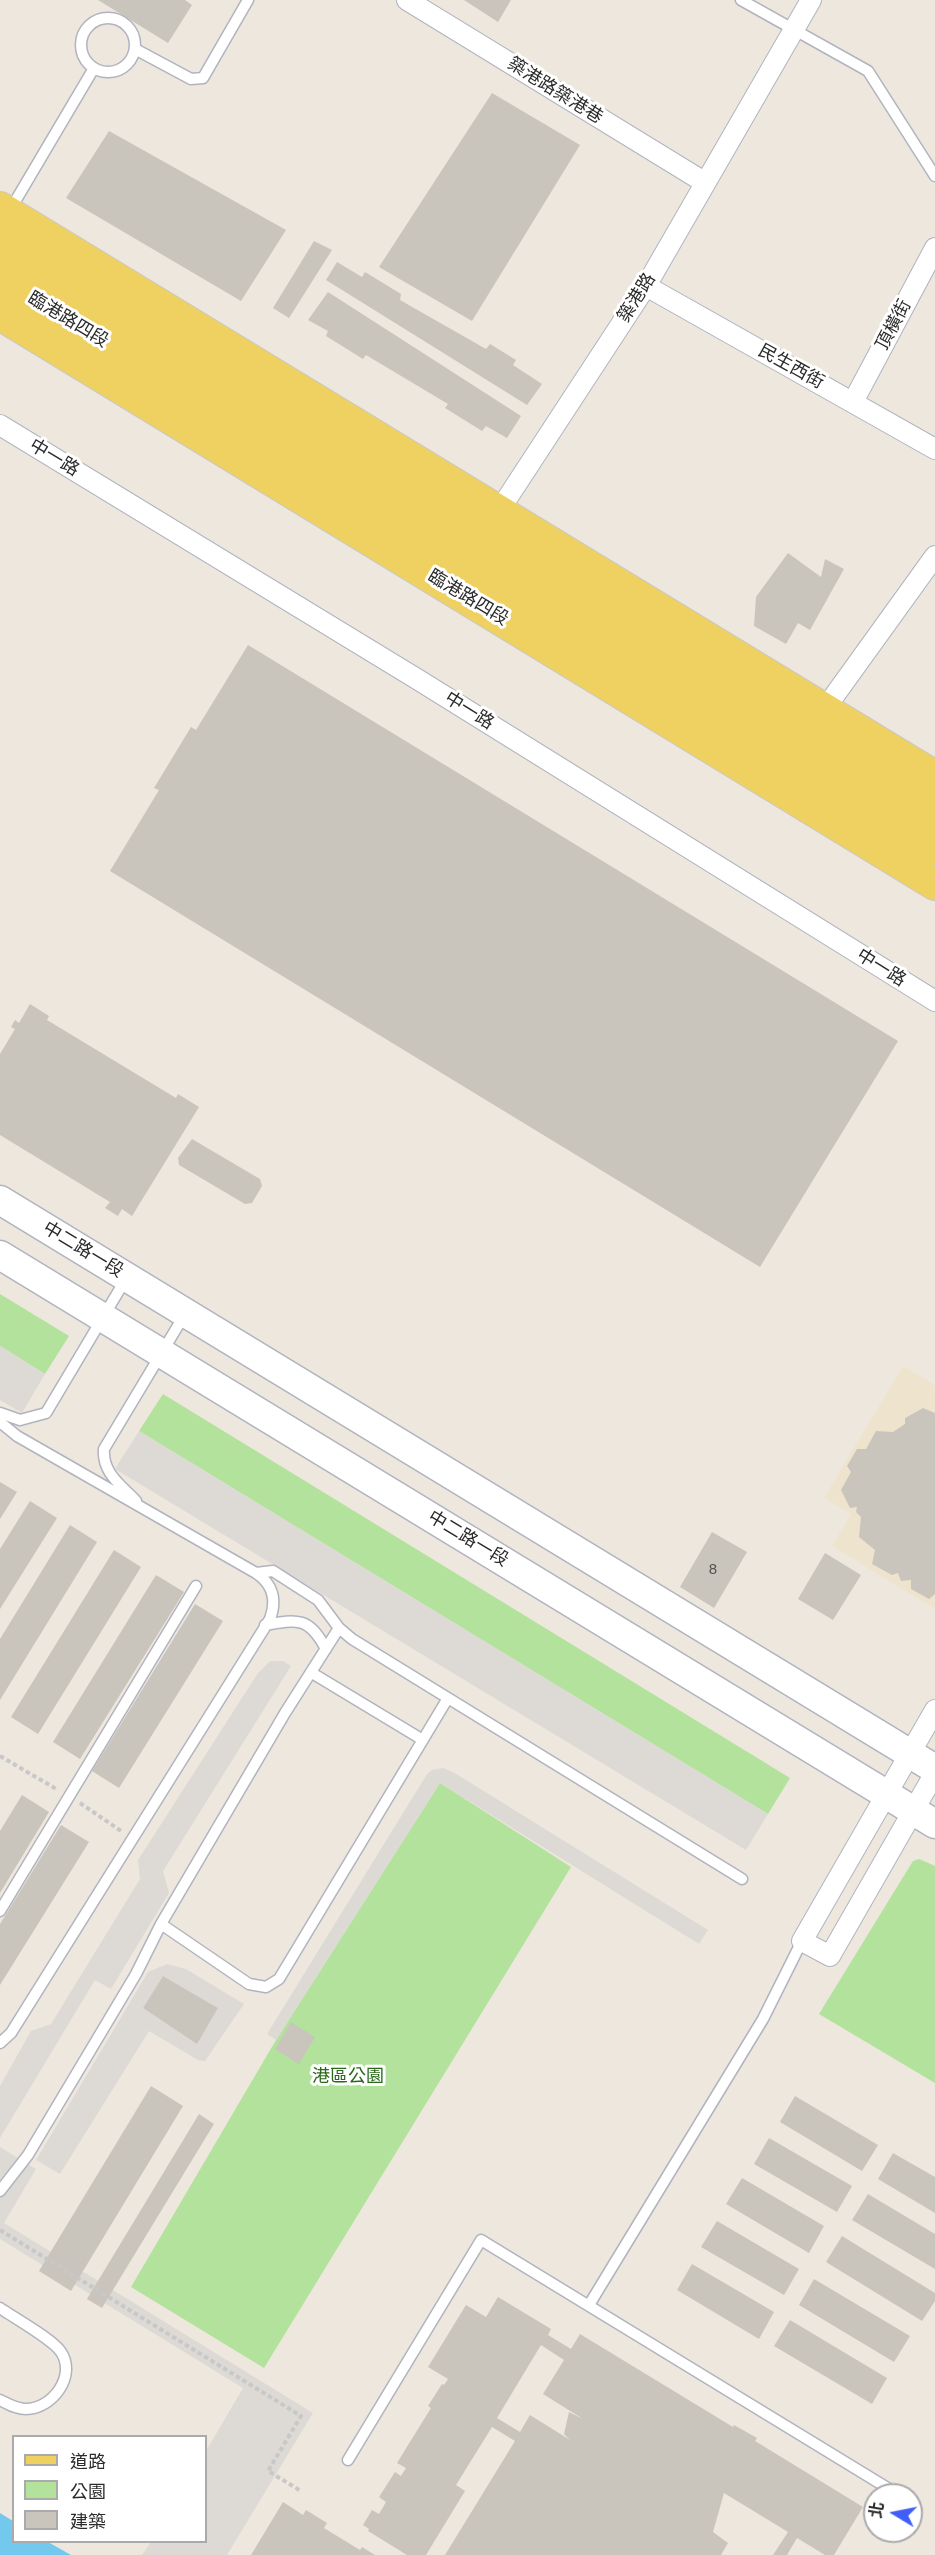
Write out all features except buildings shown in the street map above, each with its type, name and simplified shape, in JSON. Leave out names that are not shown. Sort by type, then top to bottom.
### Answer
[{"type":"main road","name":"臨港路四段","points":[[3,216],[474,549],[935,884]]},
{"type":"main road","name":"臨港路四段","points":[[0,243],[935,848]]},
{"type":"main road","name":"臨港路四段","points":[[0,278],[935,813]]},
{"type":"main road","name":"臨港路四段","points":[[0,314],[474,549],[824,710],[935,777]]},
{"type":"street","name":"築港路築港巷","points":[[407,0],[704,182]]},
{"type":"street","name":"築港路","points":[[474,549],[646,286],[811,0]]},
{"type":"street","name":"頂橫街","points":[[854,402],[935,248]]},
{"type":"street","name":"民生西街","points":[[646,286],[935,449]]},
{"type":"street","name":"中一路","points":[[0,425],[428,686],[935,1001]]},
{"type":"street","points":[[824,710],[935,556]]},
{"type":"street","name":"中二路一段","points":[[0,1200],[935,1768]]},
{"type":"street","name":"中二路一段","points":[[0,1255],[924,1818]]},
{"type":"street","points":[[935,1710],[802,1941],[830,1956],[924,1818],[935,1773]]},
{"type":"lane","points":[[135,49],[191,79],[202,78],[248,0]]},
{"type":"lane","points":[[741,0],[868,71],[935,176]]},
{"type":"lane","points":[[112,18],[130,29],[135,49],[131,59],[114,71],[104,72],[94,68],[82,51],[82,41],[92,23],[112,18]]},
{"type":"lane","points":[[3,216],[94,68]]},
{"type":"lane","points":[[0,1413],[20,1420],[46,1413],[127,1277]]},
{"type":"lane","points":[[146,1512],[108,1473],[104,1449],[186,1313]]},
{"type":"lane","points":[[0,1422],[17,1436],[264,1578],[273,1594],[273,1611],[265,1625],[17,2025],[0,2043]]},
{"type":"lane","points":[[256,1573],[273,1570],[318,1600],[339,1628],[351,1639],[742,1879]]},
{"type":"lane","points":[[0,1911],[196,1586]]},
{"type":"lane","points":[[265,1625],[286,1621],[304,1623],[315,1630],[326,1649]]},
{"type":"lane","points":[[0,2191],[28,2156],[136,1974],[161,1924],[285,1713],[339,1628]]},
{"type":"lane","points":[[312,1673],[423,1740]]},
{"type":"lane","points":[[161,1924],[249,1984],[266,1987],[273,1984],[448,1698]]},
{"type":"lane","points":[[589,2305],[764,2019],[802,1941]]},
{"type":"lane","points":[[348,2460],[482,2240],[879,2483]]},
{"type":"lane","points":[[0,2308],[61,2351],[65,2364],[65,2377],[60,2390],[40,2407],[14,2407],[0,2400]]},
{"type":"path","points":[[0,2230],[301,2416],[268,2471],[301,2491]]},
{"type":"shaded area","points":[[0,1346],[45,1374],[22,1413],[0,1400]]},
{"type":"shaded area","points":[[903,1366],[935,1385],[935,1609],[832,1546],[851,1514],[824,1498]]},
{"type":"shaded area","points":[[139,1431],[768,1814],[746,1850],[115,1469]]},
{"type":"shaded area","points":[[270,1661],[283,1661],[291,1666],[163,1871],[169,1893],[111,1989],[95,1980],[0,2138],[0,2086],[31,2031],[51,2024],[140,1879],[138,1860],[258,1673]]},
{"type":"shaded area","points":[[443,1768],[453,1772],[708,1930],[699,1944],[440,1783],[276,2040],[267,2034],[427,1774],[432,1770]]},
{"type":"shaded area","points":[[167,1964],[186,1969],[244,2004],[205,2061],[198,2060],[149,2031],[60,2174],[36,2160],[148,1972]],"holes":[[[163,1976],[218,2008],[197,2043],[143,2008]]]},
{"type":"shaded area","points":[[0,2147],[36,2169],[4,2223],[313,2413],[227,2555],[142,2555],[150,2543],[207,2543],[207,2449],[243,2388],[0,2239]]},
{"type":"green space","points":[[0,1294],[69,1336],[45,1374],[0,1346]]},
{"type":"green space","points":[[163,1394],[790,1778],[768,1814],[139,1431]]},
{"type":"green space","name":"港區公園","points":[[440,1783],[571,1867],[264,2368],[131,2287],[276,2040]]},
{"type":"green space","points":[[919,1859],[935,1866],[935,2083],[819,2014],[913,1861]]},
{"type":"water","points":[[0,2513],[12,2520],[12,2543],[50,2543],[71,2555],[0,2555]]}]
